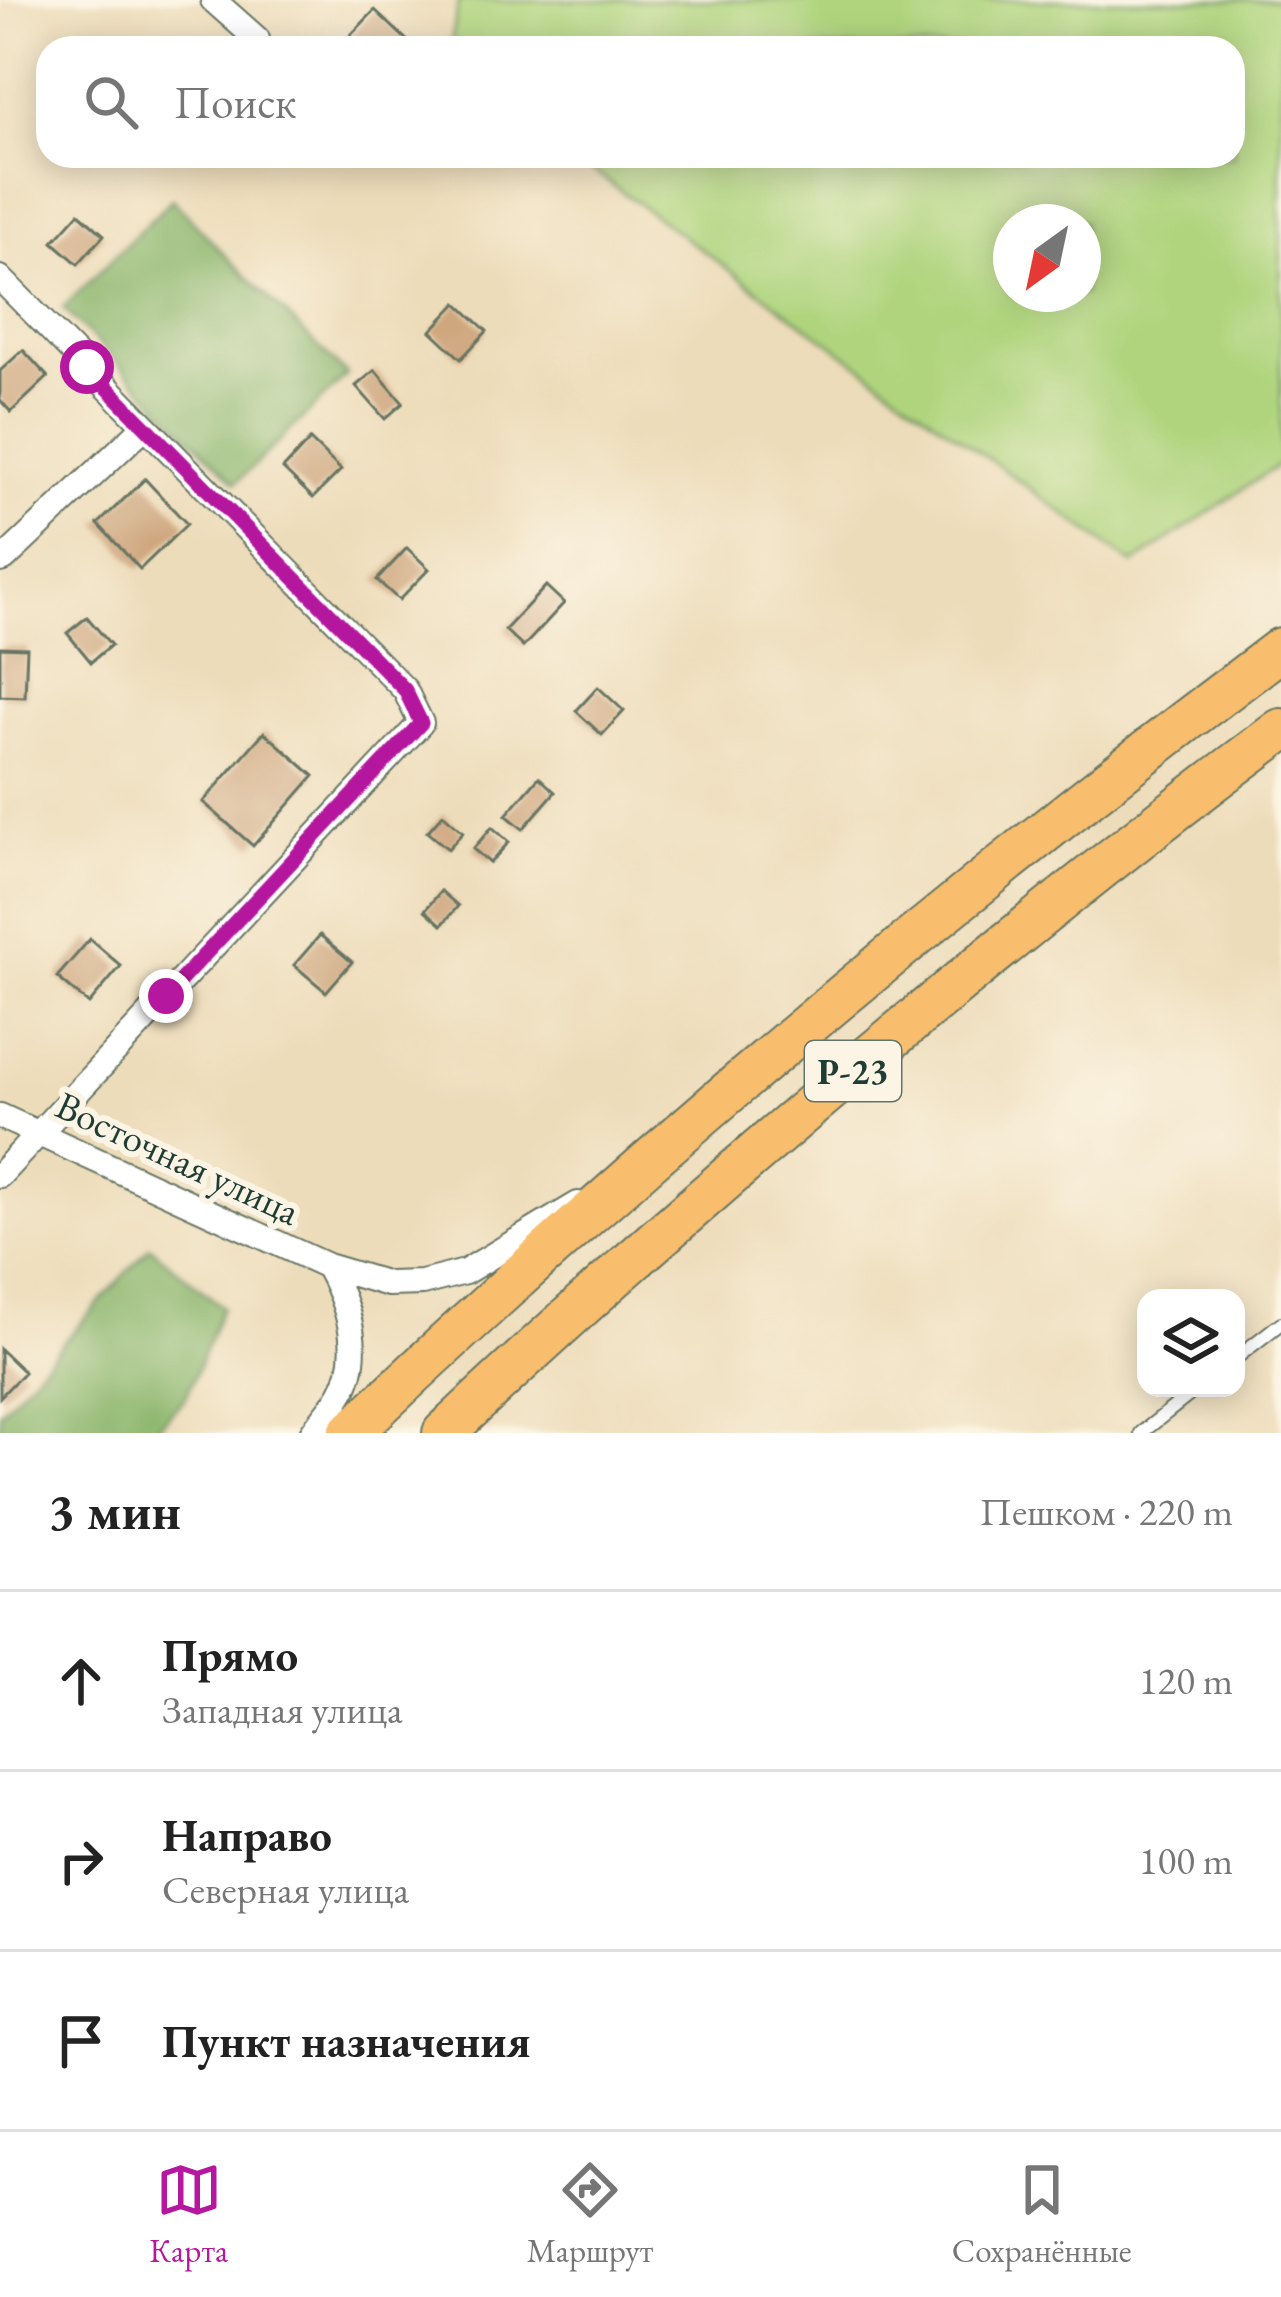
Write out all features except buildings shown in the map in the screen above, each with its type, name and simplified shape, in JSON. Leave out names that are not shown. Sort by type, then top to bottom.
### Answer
[{"type":"highway","name":"Р-23","points":[[350,1433],[643,1164],[900,947],[1281,649]]},
{"type":"highway","name":"Р-23","points":[[443,1433],[684,1213],[925,1010],[1281,730]]},
{"type":"street","points":[[213,0],[254,36]]},
{"type":"street","points":[[0,278],[405,690],[421,723],[0,1175]]},
{"type":"street","points":[[0,560],[145,426]]},
{"type":"street","name":"Восточная улица","points":[[0,1116],[327,1266],[388,1284],[422,1283],[465,1272],[643,1164]]},
{"type":"street","points":[[312,1433],[343,1391],[352,1357],[351,1323],[343,1294],[327,1266]]},
{"type":"lane","points":[[1245,1351],[1281,1323]]},
{"type":"lane","points":[[1141,1433],[1187,1397]]},
{"type":"green space","points":[[459,0],[1281,0],[1281,463],[1133,564],[589,168],[1245,168],[1245,36],[452,36]]},
{"type":"green space","points":[[172,199],[347,375],[236,483],[63,308]]},
{"type":"green space","points":[[150,1247],[222,1307],[186,1397],[152,1433],[0,1433],[0,1412]]},
{"type":"route","points":[[87,367],[405,690],[421,723],[166,996]]}]
